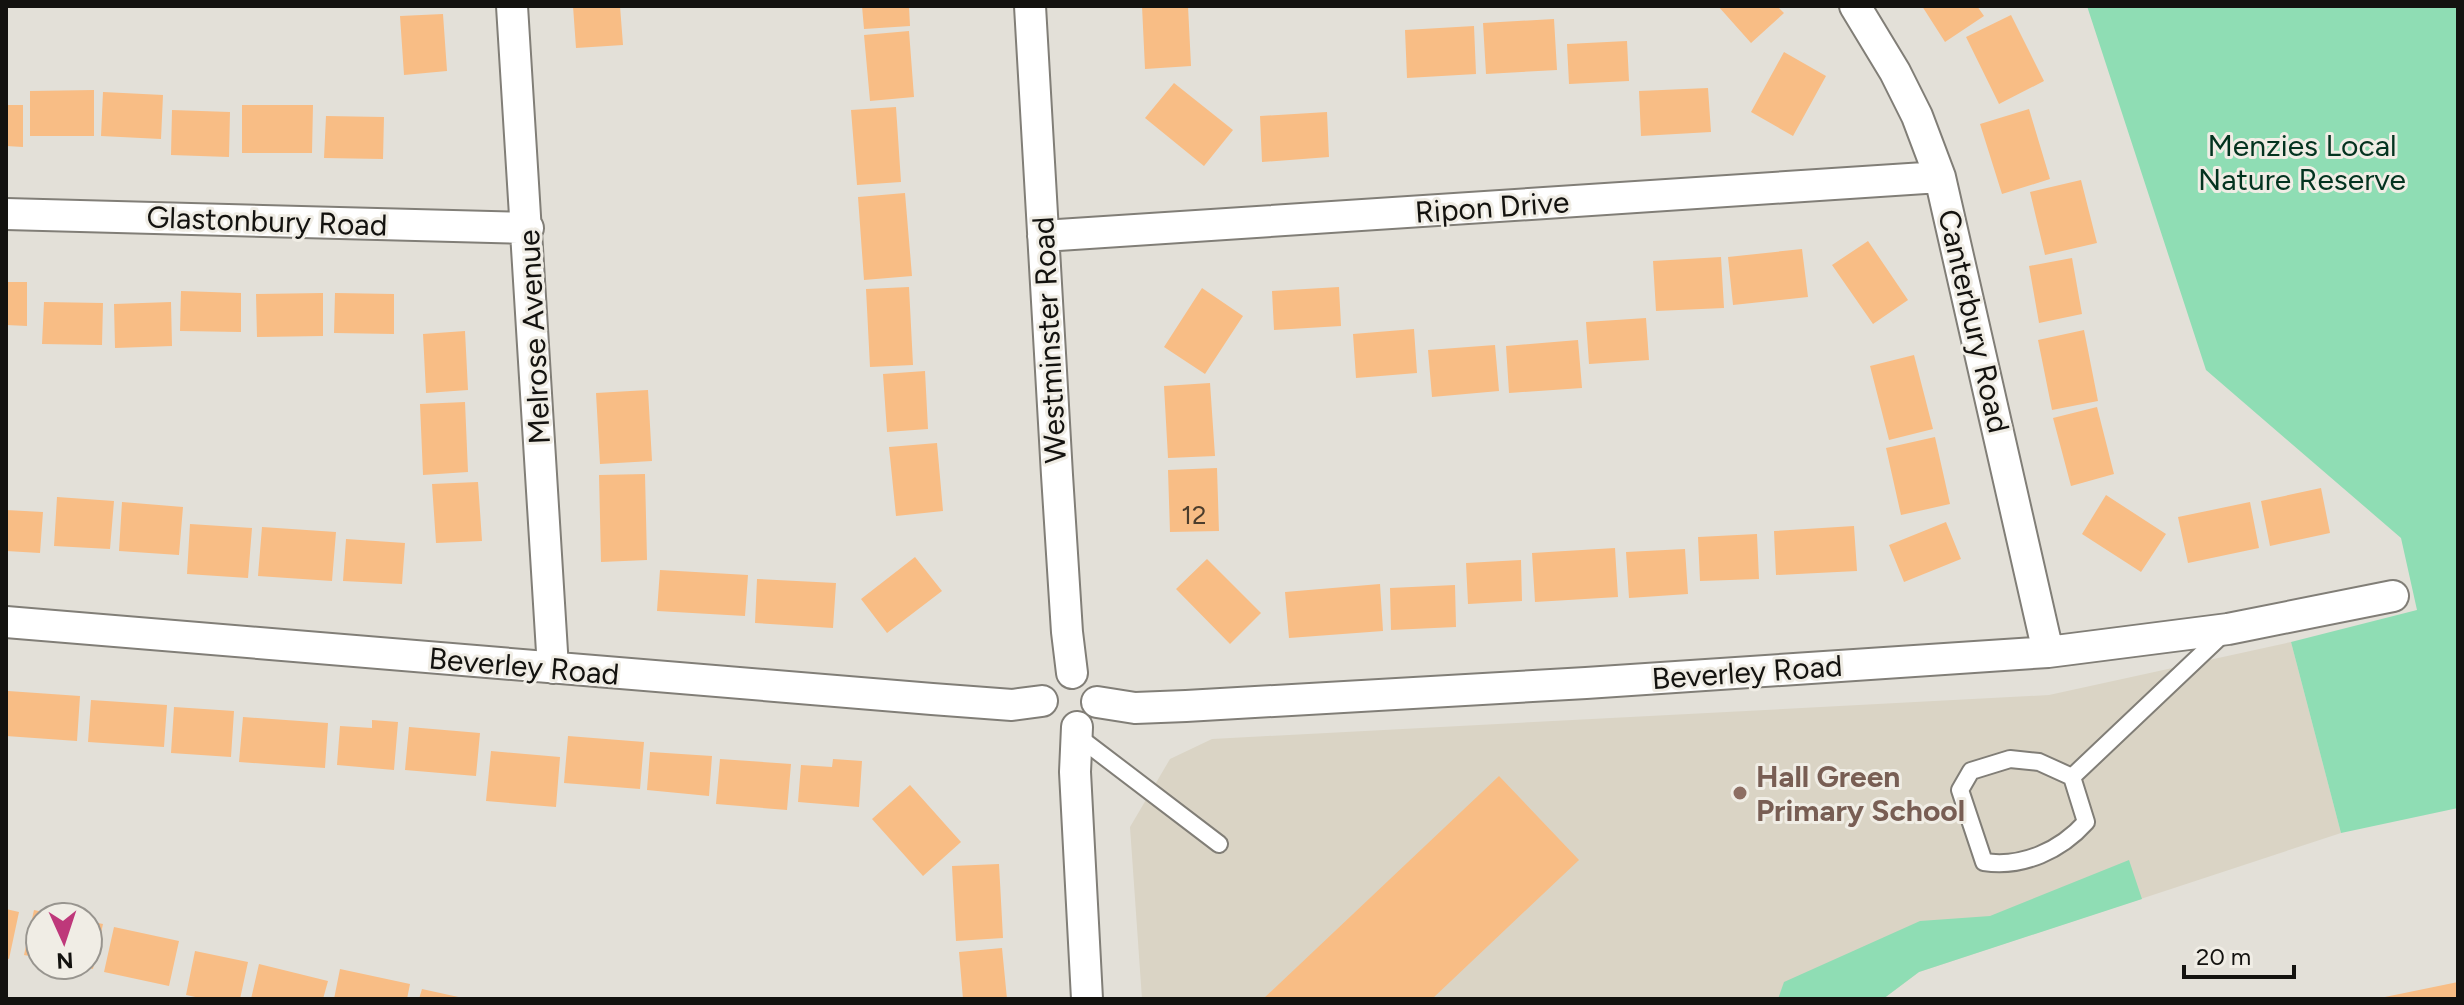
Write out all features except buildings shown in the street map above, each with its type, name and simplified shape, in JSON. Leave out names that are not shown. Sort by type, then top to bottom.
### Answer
[{"type":"street","name":"Melrose Avenue","points":[[512,6],[553,668]]},
{"type":"street","name":"Westminster Road","points":[[1030,6],[1067,632],[1072,673]]},
{"type":"street","name":"Canterbury Road","points":[[1855,6],[1895,72],[1940,177],[2048,652]]},
{"type":"street","name":"Ripon Drive","points":[[1043,236],[1940,177]]},
{"type":"street","name":"Glastonbury Road","points":[[6,214],[528,228]]},
{"type":"street","name":"Beverley Road","points":[[1097,702],[1135,708],[1202,706],[2048,652],[2228,629],[2393,596]]},
{"type":"street","name":"Beverley Road","points":[[6,622],[999,704],[1042,701]]},
{"type":"street","points":[[1077,731],[1053,722],[1045,713],[1042,701],[1044,690],[1053,678],[1072,673],[1089,681],[1097,702],[1090,718],[1077,731],[1075,772],[1087,999]]},
{"type":"lane","points":[[2072,777],[2228,629]]},
{"type":"lane","points":[[1077,731],[1219,844]]},
{"type":"lane","points":[[2010,759],[2039,762],[2072,777],[2086,822],[2071,839],[2042,855],[1999,865],[1984,862],[1960,790],[1971,771],[2010,759]]},
{"type":"shaded area","name":"Hall Green Primary School","points":[[2291,642],[2341,833],[1919,972],[1883,999],[1142,999],[1130,827],[1170,759],[1212,739],[2049,695]]},
{"type":"green space","name":"Menzies Local Nature Reserve","points":[[2087,6],[2458,6],[2458,808],[2341,833],[2291,642],[2417,610],[2401,538],[2206,370]]},
{"type":"green space","points":[[2129,860],[2142,899],[1919,972],[1883,999],[1778,999],[1784,982],[1920,921],[1990,916]]},
{"type":"place","name":"Hall Green Primary School","points":[[1740,793]]}]
